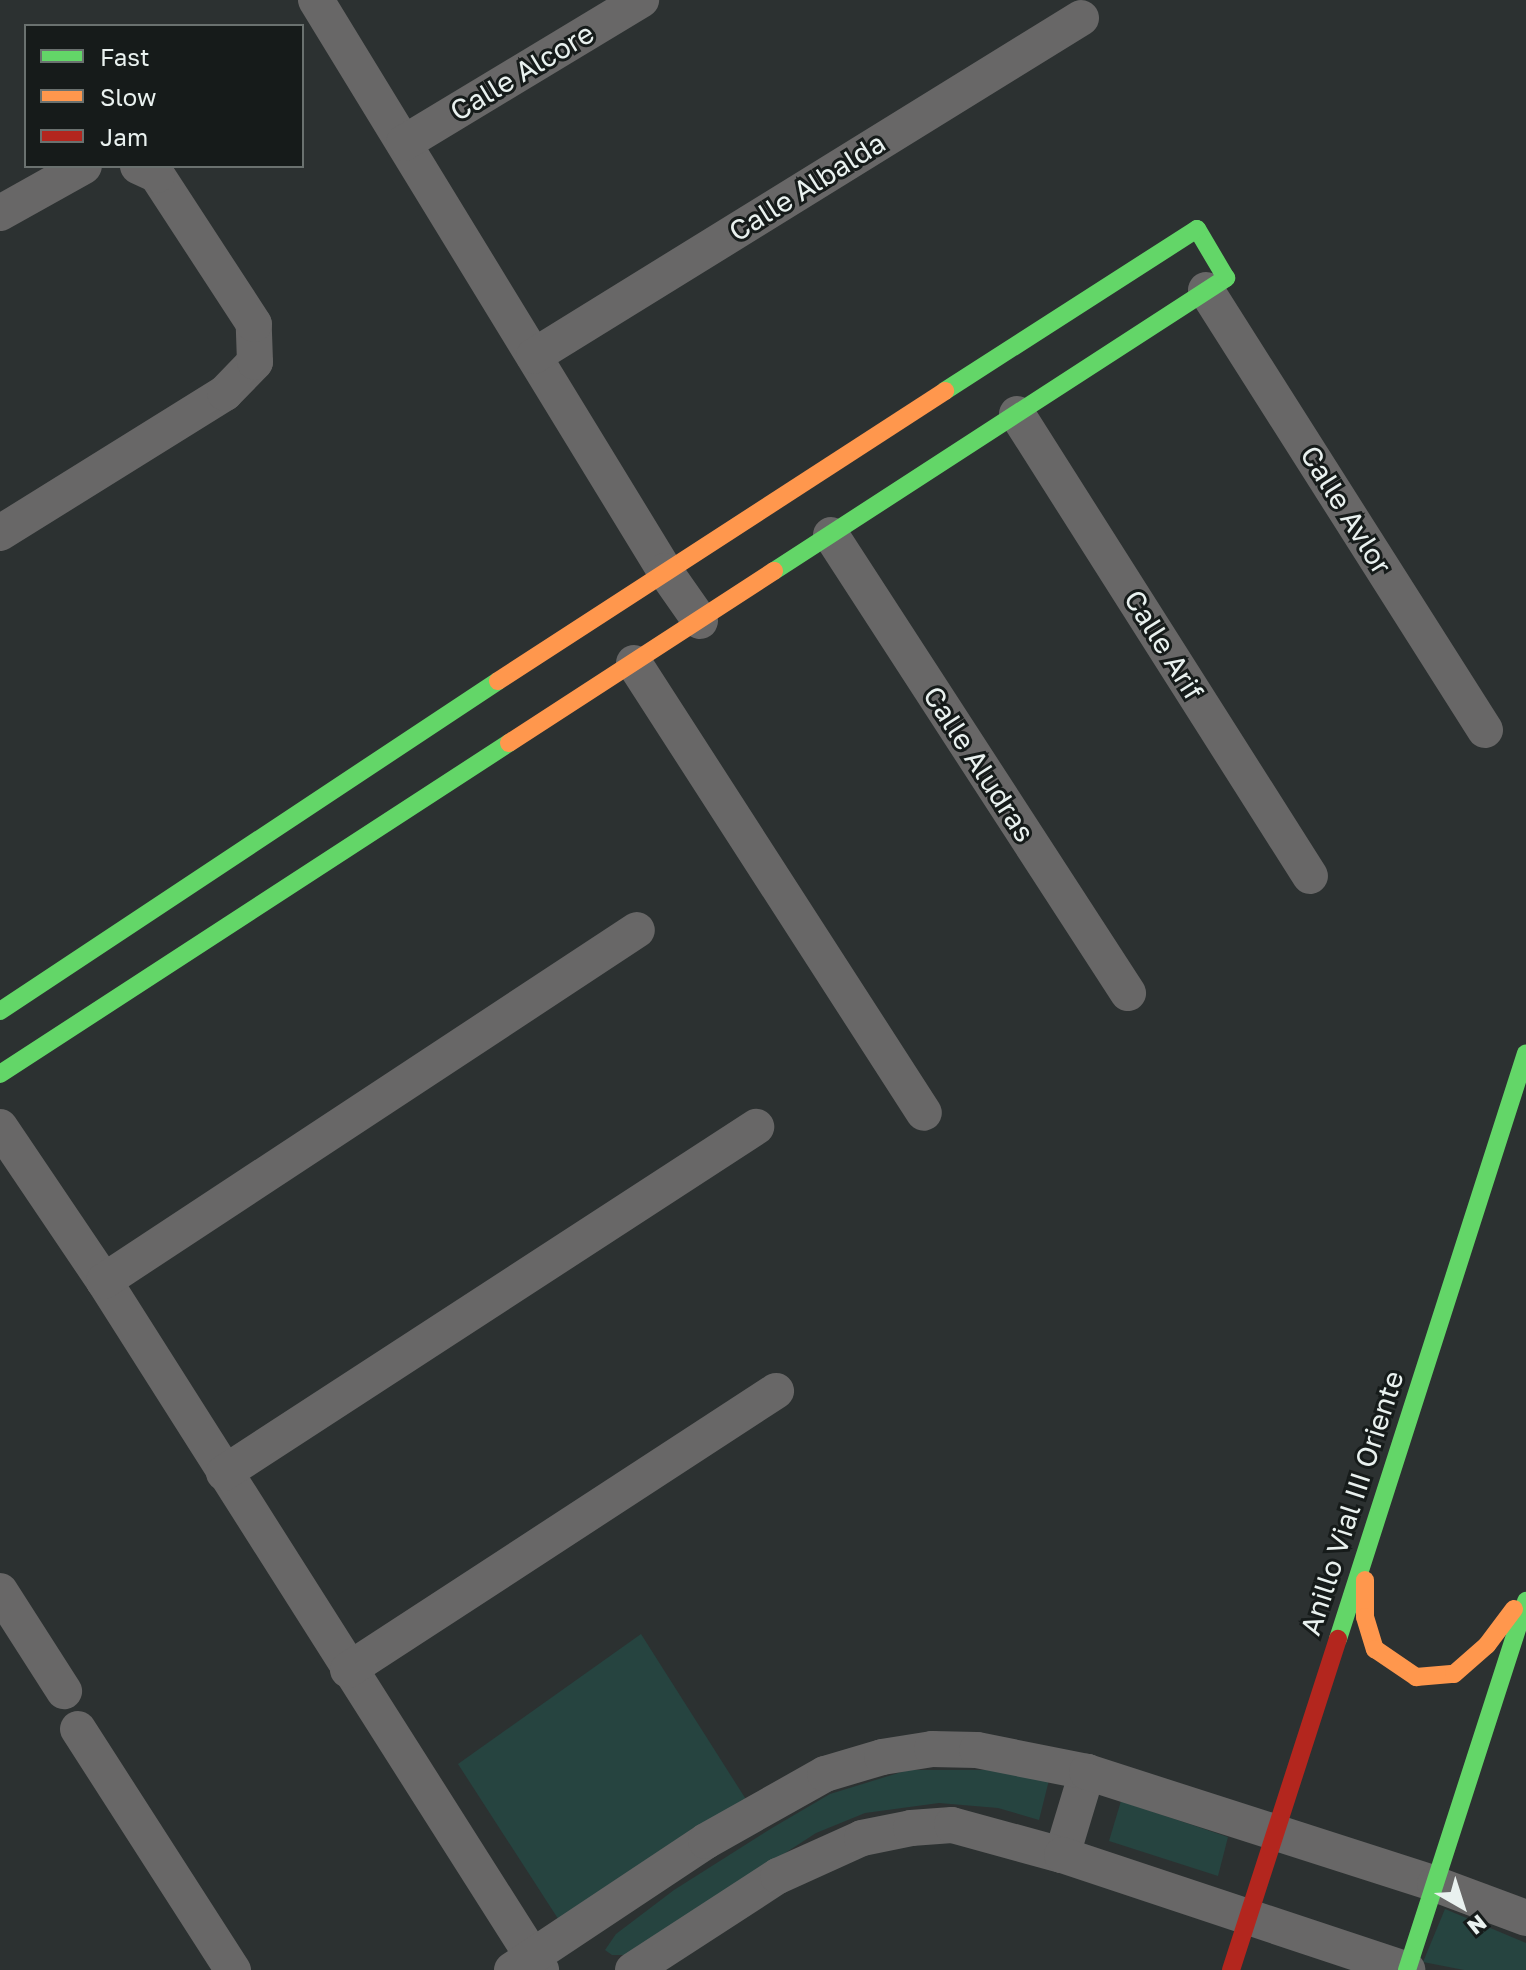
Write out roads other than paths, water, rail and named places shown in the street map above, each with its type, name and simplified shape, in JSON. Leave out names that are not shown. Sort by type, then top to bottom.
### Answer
[{"type":"street","points":[[316,0],[665,571],[700,621]]},
{"type":"street","name":"Calle Alcore","points":[[404,143],[641,0]]},
{"type":"street","name":"Calle Albalda","points":[[534,356],[1081,18]]},
{"type":"street","points":[[0,213],[80,168]]},
{"type":"street","points":[[0,533],[225,393],[255,362],[254,324],[157,175],[142,168]]},
{"type":"street","points":[[0,1011],[665,571],[1197,229],[1226,278],[700,621],[2,1068]]},
{"type":"street","name":"Calle Avlor","points":[[1206,290],[1485,730]]},
{"type":"street","name":"Calle Arif","points":[[1017,414],[1310,876]]},
{"type":"street","name":"Calle Aludras","points":[[831,535],[1128,993]]},
{"type":"street","points":[[634,663],[924,1113]]},
{"type":"street","points":[[104,1281],[637,930]]},
{"type":"street","name":"Anillo Vial III Oriente","points":[[1231,1970],[1278,1834],[1526,1053]]},
{"type":"street","points":[[0,1127],[104,1281],[348,1670],[528,1966],[706,1841],[825,1774],[882,1757],[932,1749],[977,1750],[1087,1772],[1435,1884],[1526,1918]]},
{"type":"street","points":[[224,1473],[756,1127]]},
{"type":"street","points":[[348,1670],[776,1391]]},
{"type":"street","points":[[1365,1554],[1365,1617],[1375,1649],[1416,1677],[1454,1674],[1487,1645],[1526,1593]]},
{"type":"street","points":[[0,1591],[64,1691]]},
{"type":"street","points":[[633,1970],[778,1876],[862,1838],[911,1828],[952,1825],[1062,1855],[1407,1970],[1526,1601]]},
{"type":"street","points":[[78,1729],[233,1970]]},
{"type":"street","points":[[1062,1855],[1087,1772]]}]
